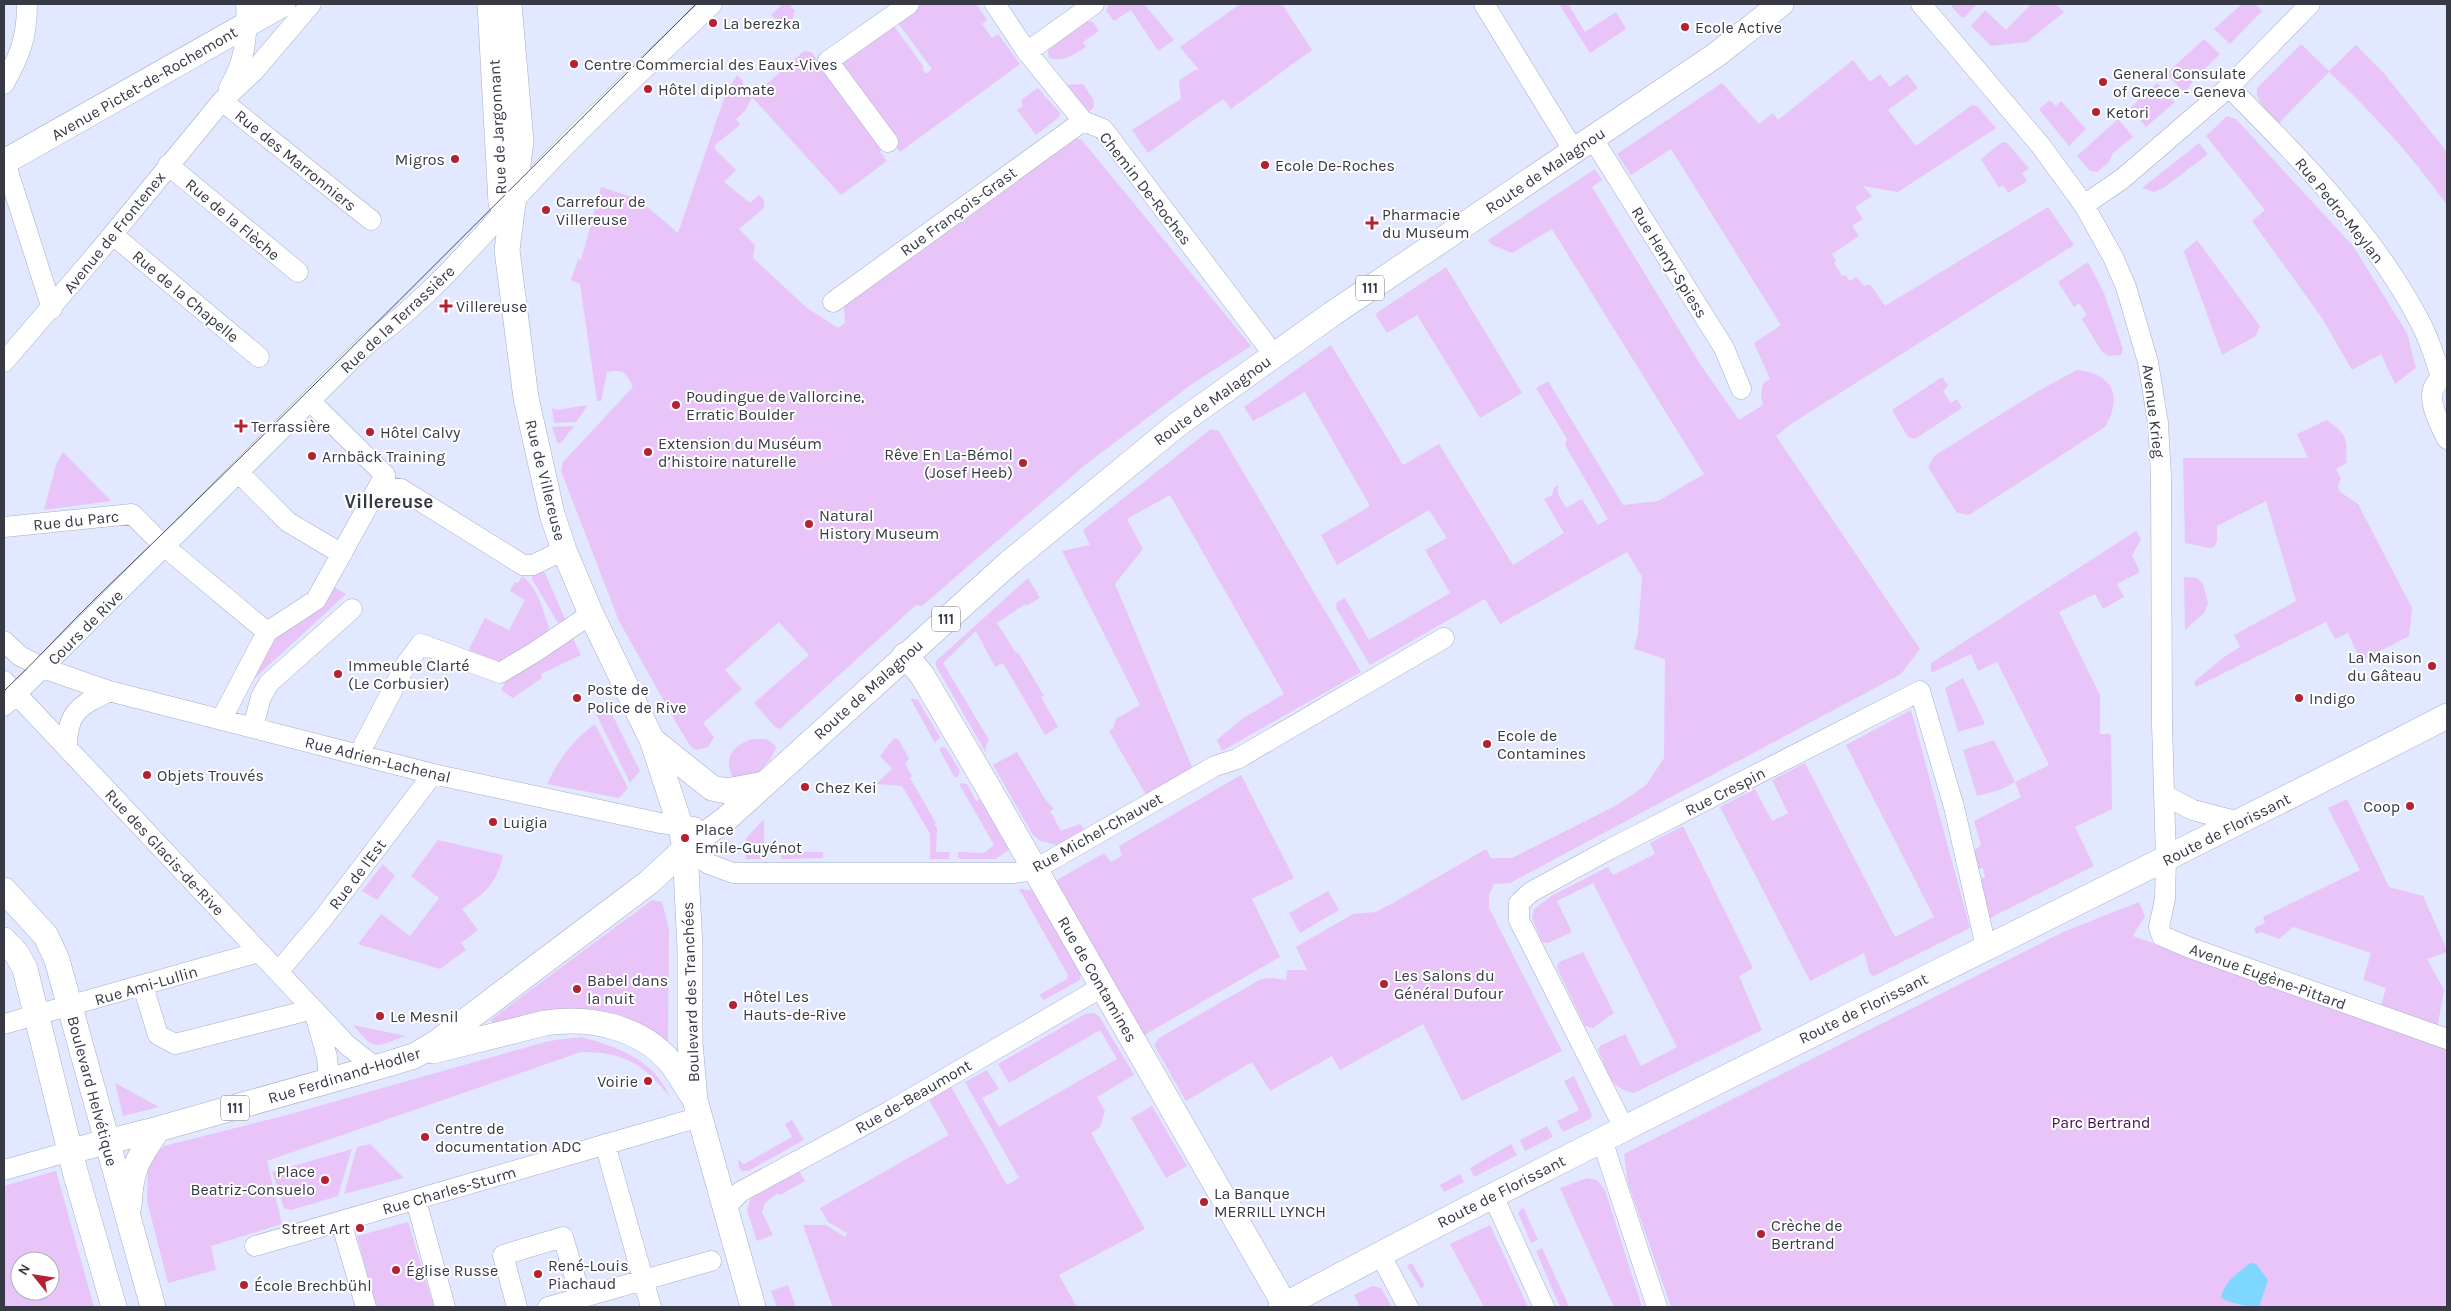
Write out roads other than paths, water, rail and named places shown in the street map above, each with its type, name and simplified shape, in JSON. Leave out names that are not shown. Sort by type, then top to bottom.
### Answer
[{"type":"main road","name":"Avenue Pictet-de-Rochemont","points":[[4,161],[247,14],[283,4]]},
{"type":"main road","name":"Rue de Jargonnant","points":[[496,4],[521,141],[507,209]]},
{"type":"main road","name":"Route de Malagnou","points":[[683,838],[718,826],[1008,563],[1192,413],[1274,355],[1716,55],[1781,4]]},
{"type":"main road","name":"Rue de Villereuse","points":[[507,209],[507,250],[526,398],[552,514],[564,550],[590,614],[652,740],[683,838]]},
{"type":"main road","name":"Rue de Contamines","points":[[905,656],[922,675],[986,782],[1034,870],[1284,1307]]},
{"type":"main road","name":"Route de Florissant","points":[[1284,1307],[1380,1254],[1624,1128],[2166,860],[2447,716]]},
{"type":"main road","name":"Rue de Villereuse","points":[[652,740],[712,788],[727,791],[768,781]]},
{"type":"main road","name":"Rue Ferdinand-Hodler","points":[[70,1152],[162,1128],[414,1056],[447,1036],[648,883],[683,838]]},
{"type":"main road","name":"Boulevard des Tranchées","points":[[683,838],[690,948],[690,1042],[698,1109],[753,1307]]},
{"type":"main road","name":"Boulevard Helvétique","points":[[4,890],[46,936],[57,960],[153,1307]]},
{"type":"main road","points":[[4,940],[22,961],[70,1152],[114,1307]]},
{"type":"main road","points":[[414,1056],[545,1023],[562,1020],[592,1021],[614,1026],[652,1046],[671,1063],[698,1109]]},
{"type":"main road","points":[[129,1221],[130,1179],[136,1163],[162,1128]]},
{"type":"street","points":[[4,84],[22,48],[27,30],[27,4]]},
{"type":"street","name":"Avenue de Frontenex","points":[[4,362],[52,309],[222,101],[254,71],[311,4]]},
{"type":"street","name":"Rue de la Terrassière","points":[[165,547],[370,341],[402,319],[545,167],[712,4]]},
{"type":"street","points":[[888,142],[828,61],[909,4]]},
{"type":"street","name":"Chemin De-Roches","points":[[995,4],[1028,52],[1083,121],[1103,130],[1274,355]]},
{"type":"street","points":[[1028,52],[1094,4]]},
{"type":"street","name":"Rue Henry-Spiess","points":[[1484,4],[1724,348],[1741,389]]},
{"type":"street","name":"Avenue Krieg","points":[[1921,4],[2041,146],[2084,205],[2113,256],[2126,287],[2154,386],[2161,476],[2166,860]]},
{"type":"street","points":[[2084,205],[2122,179],[2229,87],[2310,4]]},
{"type":"street","name":"Avenue de Frontenex","points":[[222,101],[240,68],[247,14]]},
{"type":"street","name":"Rue Pedro-Meylan","points":[[2229,87],[2308,168],[2374,248],[2420,320],[2444,375]]},
{"type":"street","name":"Rue des Marronniers","points":[[222,101],[371,220]]},
{"type":"street","name":"Rue François-Grast","points":[[833,302],[1083,121]]},
{"type":"street","points":[[4,161],[52,309]]},
{"type":"street","name":"Rue de la Flèche","points":[[168,165],[298,272]]},
{"type":"street","name":"Rue de la Chapelle","points":[[113,234],[259,357]]},
{"type":"street","points":[[2444,375],[2433,390],[2430,404],[2447,439]]},
{"type":"street","points":[[310,401],[385,475],[385,487],[401,489],[523,565],[533,565],[564,550]]},
{"type":"street","points":[[238,472],[288,522],[342,554]]},
{"type":"street","points":[[221,720],[267,632],[316,600],[385,475]]},
{"type":"street","name":"Rue du Parc","points":[[4,527],[132,514],[165,547]]},
{"type":"street","points":[[165,547],[267,632]]},
{"type":"street","name":"Cours de Rive","points":[[8,694],[43,668],[165,547]]},
{"type":"street","points":[[252,727],[261,697],[269,683],[352,609]]},
{"type":"street","points":[[359,754],[406,664],[421,644],[500,673],[535,652],[590,614]]},
{"type":"street","name":"Rue Michel-Chauvet","points":[[683,838],[714,867],[733,873],[1004,873],[1034,870],[1216,766],[1237,759],[1444,638]]},
{"type":"street","name":"Rue Adrien-Lachenal","points":[[4,641],[20,656],[43,668],[110,691],[432,774],[660,823],[683,838]]},
{"type":"street","points":[[67,746],[69,725],[77,710],[110,691]]},
{"type":"street","name":"Rue Crespin","points":[[1624,1128],[1519,920],[1519,903],[1531,892],[1610,850],[1920,691],[1954,806],[1986,948]]},
{"type":"street","name":"Rue des Glacis-de-Rive","points":[[8,694],[67,746],[313,1010],[347,1044],[375,1068]]},
{"type":"street","name":"Rue de l'Est","points":[[278,972],[322,921],[432,774]]},
{"type":"street","points":[[2164,796],[2193,810],[2239,822]]},
{"type":"street","name":"Avenue Eugène-Pittard","points":[[2166,860],[2165,898],[2159,927],[2162,936],[2196,950],[2447,1039]]},
{"type":"street","name":"Rue Ami-Lullin","points":[[4,1024],[70,1007],[259,952]]},
{"type":"street","points":[[143,986],[158,1035],[175,1044],[313,1010]]},
{"type":"street","name":"Rue de-Beaumont","points":[[726,1207],[740,1192],[890,1110],[1102,987]]},
{"type":"street","name":"Rue des Glacis-de-Rive","points":[[313,1010],[327,1057],[329,1080]]},
{"type":"street","name":"Rue Charles-Sturm","points":[[255,1246],[606,1144],[698,1109]]},
{"type":"street","points":[[1602,1140],[1657,1307]]},
{"type":"street","points":[[606,1144],[651,1307]]},
{"type":"street","name":"Rue Ferdinand-Hodler","points":[[4,1170],[70,1152]]},
{"type":"street","points":[[1493,1196],[1544,1307]]},
{"type":"street","points":[[416,1200],[445,1307]]},
{"type":"street","points":[[341,1222],[366,1307]]},
{"type":"street","points":[[517,1307],[503,1255],[563,1237],[581,1298]]},
{"type":"street","points":[[1380,1254],[1408,1307]]},
{"type":"street","points":[[548,1307],[711,1262]]},
{"type":"water","points":[[2250,1263],[2256,1264],[2268,1280],[2259,1307],[2234,1303],[2221,1297],[2229,1282]]},
{"type":"tram line","points":[[4,691],[696,4]]},
{"type":"place","name":"La berezka","points":[[713,23]]},
{"type":"place","name":"Ecole Active","points":[[1685,27]]},
{"type":"place","name":"Centre Commercial des Eaux-Vives","points":[[574,64]]},
{"type":"place","name":"General Consulate of Greece - Geneva","points":[[2103,82]]},
{"type":"place","name":"Hôtel diplomate","points":[[648,89]]},
{"type":"place","name":"Ketori","points":[[2096,112]]},
{"type":"place","name":"Migros","points":[[455,159]]},
{"type":"place","name":"Ecole De-Roches","points":[[1265,165]]},
{"type":"place","name":"Carrefour de Villereuse","points":[[546,210]]},
{"type":"place","name":"Pharmacie du Museum","points":[[1372,223]]},
{"type":"place","name":"Villereuse","points":[[446,306]]},
{"type":"place","name":"Poudingue de Vallorcine, Erratic Boulder","points":[[676,405]]},
{"type":"place","name":"Terrassière","points":[[241,426]]},
{"type":"place","name":"Hôtel Calvy","points":[[370,432]]},
{"type":"place","name":"Extension du Muséum d’histoire naturelle","points":[[648,452]]},
{"type":"place","name":"Arnbäck Training","points":[[312,456]]},
{"type":"place","name":"Rêve En La-Bémol (Josef Heeb)","points":[[1023,463]]},
{"type":"place","name":"Natural History Museum","points":[[809,524]]},
{"type":"place","name":"La Maison du Gâteau","points":[[2432,666]]},
{"type":"place","name":"Immeuble Clarté (Le Corbusier)","points":[[338,674]]},
{"type":"place","name":"Poste de Police de Rive","points":[[577,698]]},
{"type":"place","name":"Indigo","points":[[2299,698]]},
{"type":"place","name":"Ecole de Contamines","points":[[1487,744]]},
{"type":"place","name":"Objets Trouvés","points":[[147,775]]},
{"type":"place","name":"Chez Kei","points":[[805,787]]},
{"type":"place","name":"Coop","points":[[2410,806]]},
{"type":"place","name":"Luigia","points":[[493,822]]},
{"type":"place","name":"Place Emile-Guyénot","points":[[685,838]]},
{"type":"place","name":"Les Salons du Général Dufour","points":[[1384,984]]},
{"type":"place","name":"Babel dans la nuit","points":[[577,989]]},
{"type":"place","name":"Hôtel Les Hauts-de-Rive","points":[[733,1005]]},
{"type":"place","name":"Le Mesnil","points":[[380,1016]]},
{"type":"place","name":"Voirie","points":[[648,1081]]},
{"type":"place","name":"Centre de documentation ADC","points":[[425,1137]]},
{"type":"place","name":"Place Beatriz-Consuelo","points":[[325,1180]]},
{"type":"place","name":"La Banque MERRILL LYNCH","points":[[1204,1202]]},
{"type":"place","name":"Street Art","points":[[360,1228]]},
{"type":"place","name":"Crèche de Bertrand","points":[[1761,1234]]},
{"type":"place","name":"Église Russe","points":[[396,1270]]},
{"type":"place","name":"René-Louis Piachaud","points":[[538,1274]]},
{"type":"place","name":"École Brechbühl","points":[[244,1285]]},
{"type":"district","name":"Villereuse","points":[[389,501]]},
{"type":"park label","name":"Parc Bertrand","points":[[2101,1122]]}]
